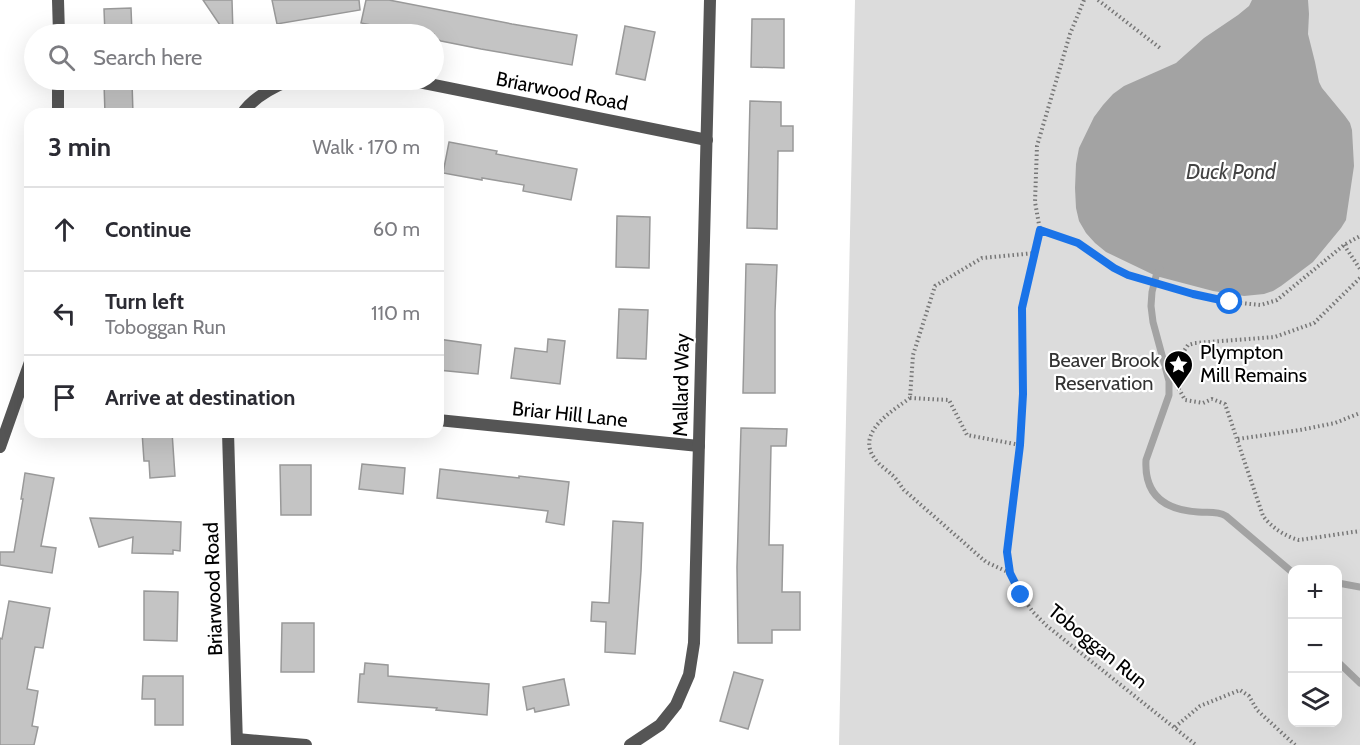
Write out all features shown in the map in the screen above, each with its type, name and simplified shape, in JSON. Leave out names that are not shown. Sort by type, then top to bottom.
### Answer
[{"type":"street","points":[[58,0],[59,24]]},
{"type":"street","name":"Mallard Way","points":[[630,745],[660,725],[676,705],[689,675],[694,643],[710,0]]},
{"type":"street","name":"Briarwood Road","points":[[444,87],[707,140]]},
{"type":"street","points":[[58,90],[58,108]]},
{"type":"street","points":[[246,108],[269,90]]},
{"type":"street","points":[[0,447],[24,379]]},
{"type":"street","name":"Briar Hill Lane","points":[[444,421],[699,446]]},
{"type":"street","name":"Briarwood Road","points":[[228,438],[237,742]]},
{"type":"street","points":[[237,742],[306,745]]},
{"type":"path","points":[[1084,0],[1070,34],[1037,146],[1035,202],[1040,230],[1078,243],[1128,275],[1193,294],[1230,302],[1261,305],[1277,300],[1344,245],[1360,236]]},
{"type":"path","points":[[1098,0],[1160,48]]},
{"type":"path","name":"Toboggan Run","points":[[1040,230],[1022,308],[1023,394],[1020,445],[1007,552],[1010,573],[1021,595],[1047,626],[1196,745]]},
{"type":"path","points":[[1344,245],[1360,269]]},
{"type":"path","points":[[910,398],[913,355],[935,286],[982,258],[1035,253]]},
{"type":"path","points":[[1360,278],[1314,323],[1275,337],[1188,345],[1184,351],[1182,380],[1179,389],[1185,400],[1203,403],[1212,399],[1225,404],[1267,522],[1290,538],[1299,540],[1360,531]]},
{"type":"path","points":[[1010,573],[986,562],[904,490],[895,477],[875,459],[868,446],[871,432],[886,415],[910,398],[949,400],[967,435],[1020,445]]},
{"type":"path","points":[[1238,439],[1335,423],[1360,412]]},
{"type":"path","points":[[1175,727],[1200,706],[1240,690],[1249,696],[1257,710],[1295,745]]},
{"type":"green space","name":"Beaver Brook Reservation","points":[[855,0],[1360,0],[1360,745],[839,745]]},
{"type":"water","name":"Duck Pond","points":[[1252,0],[1308,0],[1308,34],[1319,82],[1350,123],[1354,166],[1346,220],[1313,262],[1273,291],[1244,296],[1213,291],[1156,276],[1106,252],[1086,233],[1079,221],[1075,188],[1079,148],[1094,117],[1113,94],[1124,86],[1176,63],[1204,38],[1249,6]]},
{"type":"building","points":[[203,0],[232,0],[233,24],[219,24]]},
{"type":"building","points":[[272,0],[359,0],[360,10],[277,24]]},
{"type":"building","points":[[366,0],[389,0],[577,35],[572,65],[444,42],[444,24],[361,23]]},
{"type":"building","points":[[131,8],[132,24],[105,24],[104,9]]},
{"type":"building","points":[[752,19],[784,19],[784,68],[751,67]]},
{"type":"building","points":[[625,26],[655,32],[645,80],[616,74]]},
{"type":"building","points":[[104,90],[132,90],[133,108],[105,108]]},
{"type":"building","points":[[750,101],[781,102],[781,126],[793,126],[793,151],[778,151],[777,229],[747,228]]},
{"type":"building","points":[[449,142],[497,151],[496,154],[577,169],[571,200],[523,191],[524,185],[444,173]]},
{"type":"building","points":[[617,216],[650,217],[649,268],[616,267]]},
{"type":"building","points":[[746,264],[777,265],[775,393],[743,393]]},
{"type":"building","points":[[619,309],[648,310],[646,359],[617,358]]},
{"type":"building","points":[[548,339],[565,341],[560,384],[511,378],[515,348],[547,352]]},
{"type":"building","points":[[444,340],[481,345],[478,374],[444,371]]},
{"type":"building","points":[[741,428],[787,429],[786,446],[771,446],[769,545],[783,545],[782,592],[800,592],[800,630],[772,630],[772,643],[738,643],[737,567]]},
{"type":"building","points":[[142,438],[172,438],[175,476],[150,478],[149,461],[144,461]]},
{"type":"building","points":[[362,464],[405,468],[403,494],[359,489]]},
{"type":"building","points":[[280,465],[311,465],[311,515],[281,515]]},
{"type":"building","points":[[440,469],[569,482],[564,525],[546,522],[548,511],[437,498]]},
{"type":"building","points":[[25,473],[54,478],[41,546],[56,548],[52,573],[0,565],[0,552],[14,552]]},
{"type":"building","points":[[90,518],[181,522],[180,551],[173,550],[173,554],[132,553],[133,537],[99,547]]},
{"type":"building","points":[[613,521],[643,523],[635,654],[605,652],[606,622],[591,621],[592,602],[609,603]]},
{"type":"building","points":[[144,591],[178,592],[177,641],[144,640]]},
{"type":"building","points":[[9,601],[50,608],[43,648],[35,647],[27,689],[38,691],[32,726],[38,727],[34,745],[0,745],[0,638],[2,639]]},
{"type":"building","points":[[282,623],[314,623],[314,672],[281,672]]},
{"type":"building","points":[[365,663],[388,665],[388,676],[489,684],[487,715],[436,710],[437,708],[358,702],[360,674],[364,674]]},
{"type":"building","points":[[734,672],[763,680],[748,729],[720,721]]},
{"type":"building","points":[[143,676],[183,676],[183,725],[155,725],[155,699],[142,699]]},
{"type":"building","points":[[564,679],[569,705],[535,712],[534,708],[527,710],[523,687]]},
{"type":"waterway","points":[[1160,269],[1152,292],[1151,306],[1169,381],[1169,395],[1146,460],[1149,483],[1159,499],[1176,508],[1223,514],[1288,569]]},
{"type":"waterway","points":[[1342,584],[1360,587]]},
{"type":"waterway","points":[[1342,666],[1360,683]]},
{"type":"place","name":"Plympton Mill Remains","points":[[1179,390]]},
{"type":"route","points":[[1021,595],[1010,573],[1007,552],[1020,445],[1023,394],[1022,308],[1040,230],[1078,243],[1128,275],[1230,302]]}]
